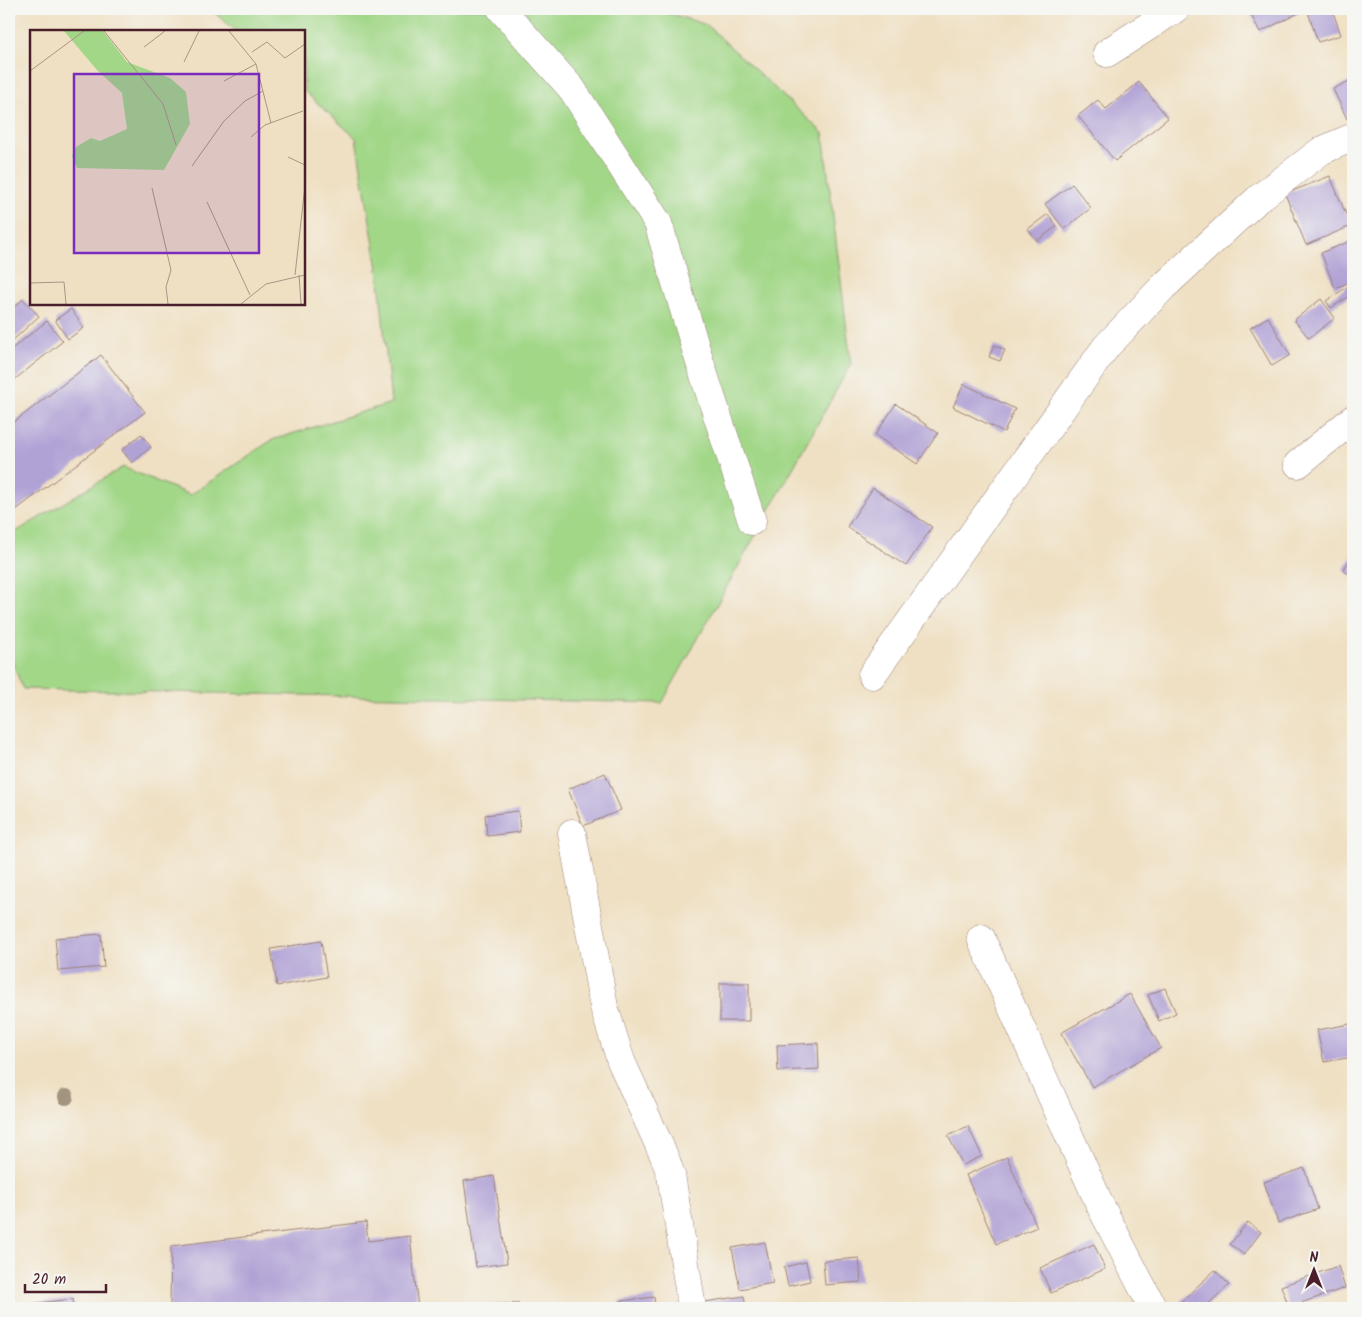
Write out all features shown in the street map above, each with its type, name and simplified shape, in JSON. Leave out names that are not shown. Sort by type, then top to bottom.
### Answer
[{"type":"street","points":[[501,9],[572,89],[658,223],[701,366],[752,521]]},
{"type":"street","points":[[1107,53],[1175,9]]},
{"type":"street","points":[[872,675],[1106,347],[1163,287],[1258,198],[1321,151],[1353,138]]},
{"type":"street","points":[[1298,464],[1353,419]]},
{"type":"street","points":[[572,833],[604,1007],[621,1061],[671,1175],[692,1308]]},
{"type":"street","points":[[981,938],[1101,1207],[1153,1308]]},
{"type":"green space","points":[[210,9],[655,9],[707,25],[823,133],[851,364],[662,703],[23,689],[9,654],[9,547],[14,533],[123,467],[190,495],[272,440],[391,403],[378,269],[356,138],[305,92],[305,30],[235,30]]},
{"type":"building","points":[[1248,9],[1307,9],[1260,32]]},
{"type":"building","points":[[1307,9],[1332,9],[1341,35],[1318,42]]},
{"type":"building","points":[[1353,79],[1353,117],[1347,119],[1333,89]]},
{"type":"building","points":[[1139,82],[1168,118],[1115,161],[1078,116],[1098,100],[1106,109]]},
{"type":"building","points":[[1330,176],[1351,226],[1306,245],[1285,194]]},
{"type":"building","points":[[1072,184],[1091,208],[1064,229],[1045,204]]},
{"type":"building","points":[[1048,214],[1057,226],[1037,241],[1028,229]]},
{"type":"building","points":[[1353,240],[1353,281],[1335,288],[1321,253]]},
{"type":"building","points":[[1350,285],[1353,294],[1331,308],[1326,301]]},
{"type":"building","points":[[23,299],[39,316],[9,344],[9,312]]},
{"type":"building","points":[[1321,299],[1335,318],[1309,338],[1294,320]]},
{"type":"building","points":[[71,309],[84,328],[68,339],[55,320]]},
{"type":"building","points":[[1268,317],[1290,355],[1272,366],[1250,328]]},
{"type":"building","points":[[47,321],[63,341],[9,384],[9,351]]},
{"type":"building","points":[[994,345],[1005,350],[1000,361],[989,357]]},
{"type":"building","points":[[101,355],[145,412],[12,513],[9,509],[9,426]]},
{"type":"building","points":[[964,384],[1015,409],[1004,432],[953,407]]},
{"type":"building","points":[[896,404],[938,433],[917,464],[875,435]]},
{"type":"building","points":[[141,434],[151,447],[132,463],[122,450]]},
{"type":"building","points":[[873,488],[932,527],[906,566],[847,527]]},
{"type":"building","points":[[1353,555],[1353,577],[1343,570]]},
{"type":"building","points":[[605,773],[621,810],[583,826],[568,789]]},
{"type":"building","points":[[518,811],[520,832],[487,836],[485,815]]},
{"type":"building","points":[[101,934],[104,967],[58,971],[55,938]]},
{"type":"building","points":[[321,941],[327,977],[277,986],[271,949]]},
{"type":"building","points":[[720,983],[749,983],[749,1021],[720,1021]]},
{"type":"building","points":[[1165,988],[1176,1013],[1159,1021],[1148,995]]},
{"type":"building","points":[[1130,994],[1161,1048],[1092,1087],[1061,1033]]},
{"type":"building","points":[[1350,1024],[1353,1057],[1324,1062],[1317,1030]]},
{"type":"building","points":[[818,1043],[819,1069],[778,1071],[777,1045]]},
{"type":"building","points":[[968,1126],[982,1156],[963,1165],[948,1136]]},
{"type":"building","points":[[1007,1157],[1037,1227],[996,1244],[966,1175]]},
{"type":"building","points":[[1304,1168],[1318,1209],[1278,1223],[1264,1182]]},
{"type":"building","points":[[494,1176],[507,1263],[476,1267],[464,1181]]},
{"type":"building","points":[[366,1222],[368,1241],[410,1236],[418,1308],[170,1308],[171,1246]]},
{"type":"building","points":[[1248,1222],[1261,1232],[1244,1255],[1230,1244]]},
{"type":"building","points":[[765,1242],[773,1283],[740,1289],[732,1248]]},
{"type":"building","points":[[1094,1244],[1105,1269],[1051,1293],[1040,1268]]},
{"type":"building","points":[[859,1258],[861,1282],[825,1285],[823,1261]]},
{"type":"building","points":[[806,1262],[810,1281],[788,1286],[784,1267]]},
{"type":"building","points":[[1338,1266],[1345,1288],[1289,1307],[1281,1286]]},
{"type":"building","points":[[1215,1270],[1229,1285],[1204,1308],[1174,1308]]},
{"type":"building","points":[[744,1296],[746,1308],[698,1308],[698,1303]]},
{"type":"building","points":[[654,1297],[655,1308],[620,1308],[620,1301]]},
{"type":"building","points":[[73,1299],[74,1308],[9,1308],[9,1306]]},
{"type":"building","points":[[518,1303],[519,1308],[457,1308],[457,1307]]}]
